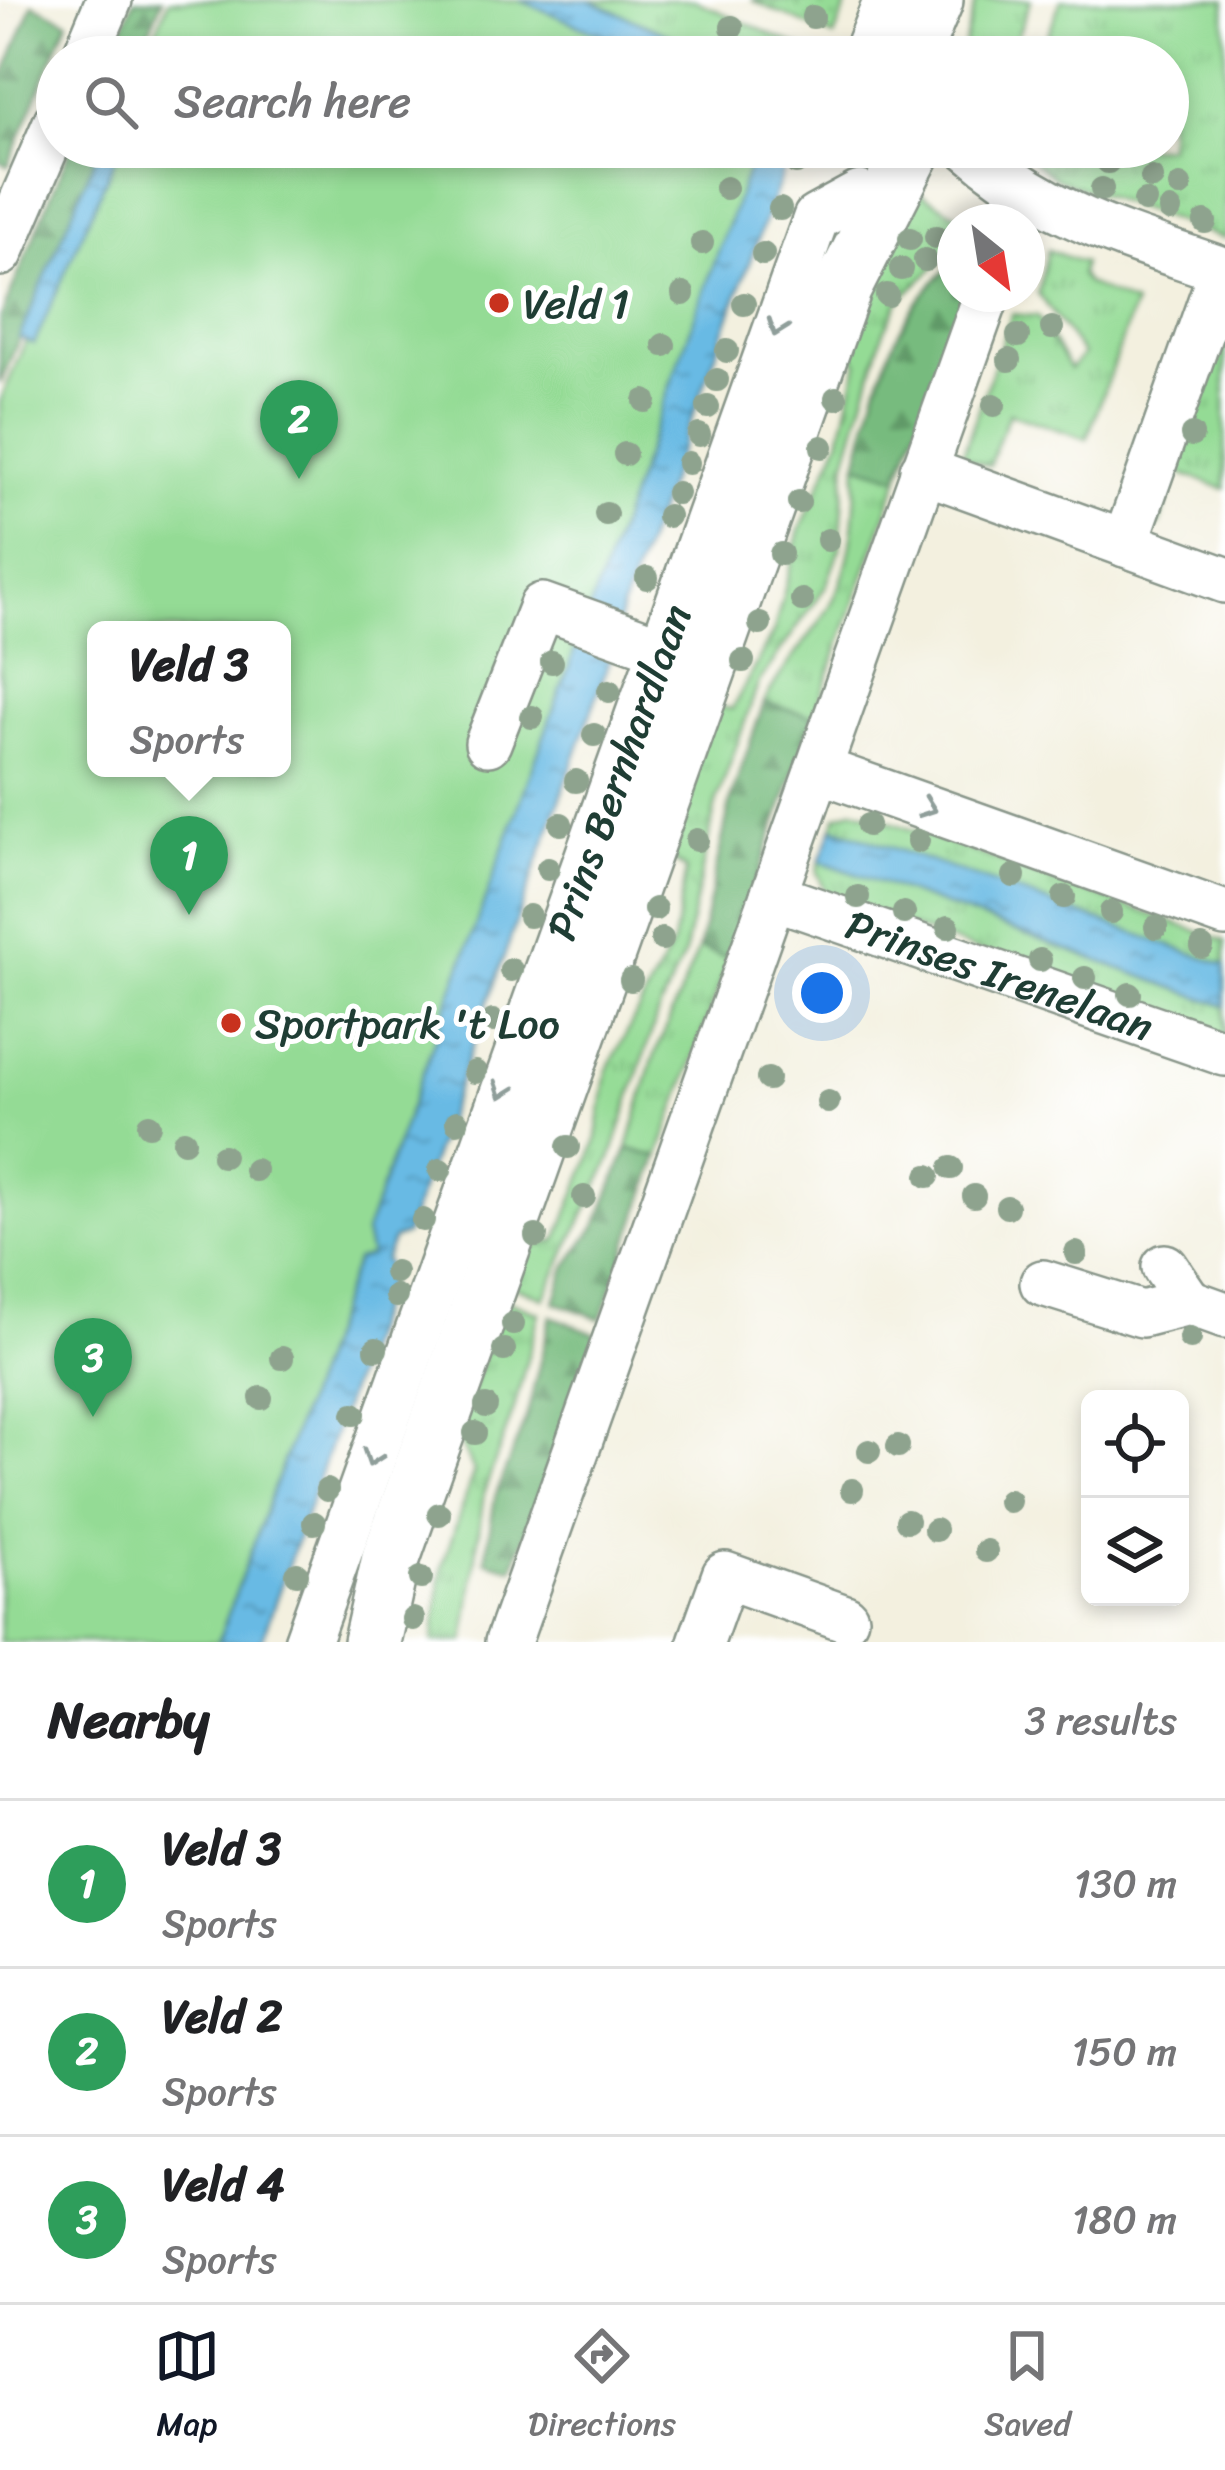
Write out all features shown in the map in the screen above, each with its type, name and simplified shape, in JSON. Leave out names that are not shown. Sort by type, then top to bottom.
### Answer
[{"type":"main road","points":[[919,36],[934,0]]},
{"type":"main road","points":[[954,36],[965,0]]},
{"type":"main road","name":"Prins Bernhardlaan","points":[[372,1642],[391,1558],[843,287],[903,168]]},
{"type":"main road","name":"Prins Bernhardlaan","points":[[843,287],[867,171]]},
{"type":"main road","name":"Prins Bernhardlaan","points":[[347,1642],[391,1558]]},
{"type":"street","points":[[94,36],[109,0]]},
{"type":"street","points":[[872,36],[887,0]]},
{"type":"street","points":[[0,253],[37,168]]},
{"type":"street","points":[[986,168],[1016,204]]},
{"type":"street","name":"Prins Bernhardlaan","points":[[307,1642],[650,644],[816,218],[867,171]]},
{"type":"street","points":[[1045,212],[1223,271],[1125,544]]},
{"type":"street","points":[[508,1642],[980,312]]},
{"type":"street","points":[[923,470],[1225,580]]},
{"type":"street","points":[[488,743],[542,606],[650,644]]},
{"type":"street","points":[[818,769],[1225,913]]},
{"type":"street","name":"Prinses Irenelaan","points":[[773,896],[1225,1053]]},
{"type":"street","points":[[1043,1283],[1142,1315],[1193,1295]]},
{"type":"street","points":[[701,1642],[725,1575],[844,1618]]},
{"type":"green space","points":[[134,0],[162,0],[147,36],[119,36]]},
{"type":"green space","points":[[169,0],[556,0],[641,36],[154,36]]},
{"type":"green space","points":[[589,0],[694,0],[775,36],[672,36]]},
{"type":"green space","points":[[751,0],[849,0],[832,36]]},
{"type":"green space","points":[[976,0],[1031,0],[1017,36],[967,36]]},
{"type":"green space","points":[[1061,0],[1225,0],[1225,239],[1057,179],[1043,168],[1189,168],[1189,36],[1047,36]]},
{"type":"green space","points":[[33,4],[68,21],[62,36],[36,36],[36,98],[8,166],[0,162],[0,84]]},
{"type":"green space","points":[[62,168],[91,168],[0,384],[0,319]]},
{"type":"green space","name":"Sportpark 't Loo","points":[[98,168],[768,168],[240,1642],[0,1642],[0,402]]},
{"type":"green space","points":[[906,185],[939,204],[937,264],[899,301],[883,333],[846,461],[840,548],[826,586],[759,682],[716,803],[684,955],[657,1015],[611,1159],[544,1298],[508,1284],[520,1251],[557,1240],[596,1143],[607,1071],[673,943],[686,870],[662,852],[714,706],[732,709],[774,631],[800,530],[840,440],[858,362],[842,345]]},
{"type":"green space","points":[[1048,250],[1083,263],[1080,275],[1086,283],[1134,305],[1087,439],[1009,413],[989,466],[962,456],[1012,314],[1037,316],[1070,369],[1083,355],[1045,303]]},
{"type":"green space","points":[[937,279],[937,312],[958,312],[899,477],[857,464],[889,354],[915,305]]},
{"type":"green space","points":[[1225,314],[1225,489],[1177,472],[1159,526],[1142,521]]},
{"type":"green space","points":[[857,464],[899,477],[814,716],[764,703],[840,585],[851,540]]},
{"type":"green space","points":[[764,703],[814,716],[729,958],[699,948],[732,795]]},
{"type":"green space","points":[[854,809],[1225,941],[1225,965],[833,827],[837,816]]},
{"type":"green space","points":[[820,861],[1225,1006],[1225,1038],[829,898],[817,872]]},
{"type":"green space","points":[[699,948],[729,958],[658,1158],[628,1148],[652,1062]]},
{"type":"green space","points":[[628,1148],[658,1158],[601,1319],[555,1302],[566,1267],[596,1226]]},
{"type":"green space","points":[[503,1299],[539,1313],[514,1409],[484,1492],[465,1641],[433,1642],[442,1567],[474,1471],[456,1435]]},
{"type":"green space","points":[[551,1316],[597,1334],[513,1568],[485,1561],[495,1497],[527,1415]]},
{"type":"water","points":[[520,0],[589,0],[672,36],[603,36]]},
{"type":"water","points":[[91,168],[111,168],[34,344],[19,338]]},
{"type":"water","points":[[748,168],[784,168],[622,608],[611,656],[405,1235],[393,1239],[384,1260],[391,1271],[261,1642],[218,1642],[356,1260],[370,1256],[365,1233]]},
{"type":"water","points":[[833,827],[1225,965],[1225,1006],[820,861]]},
{"type":"place","name":"Veld 1","points":[[499,303]]},
{"type":"place","name":"Veld 2","points":[[299,479]]},
{"type":"place","name":"Veld 3","points":[[189,915]]},
{"type":"place","name":"Sportpark 't Loo","points":[[231,1023]]},
{"type":"place","name":"Veld 4","points":[[93,1417]]}]
